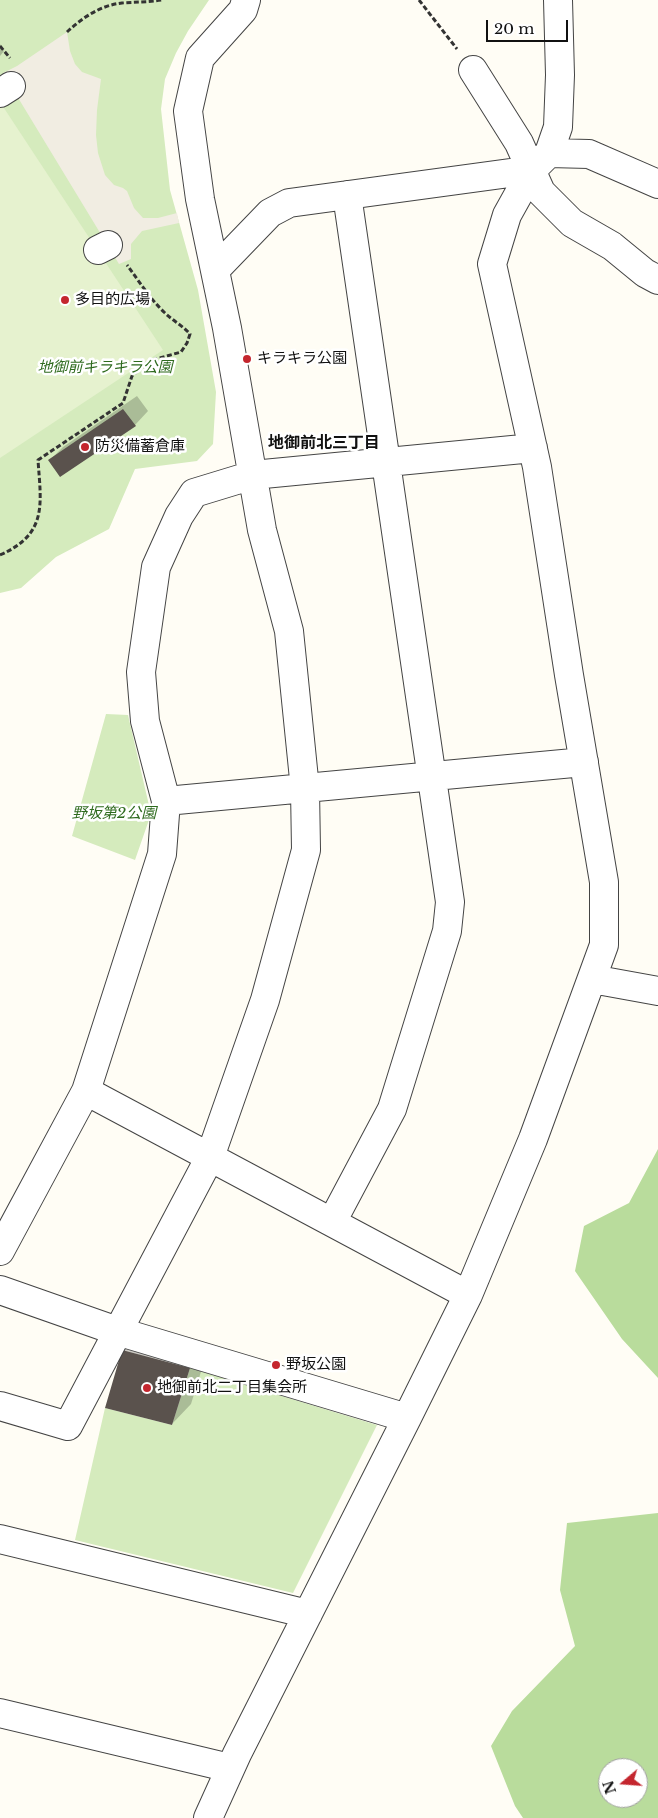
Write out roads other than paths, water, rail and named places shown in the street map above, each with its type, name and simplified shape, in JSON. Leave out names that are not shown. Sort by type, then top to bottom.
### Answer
[{"type":"street","points":[[0,1406],[68,1426],[210,1157],[265,1000],[306,850],[304,789],[290,631],[262,530],[227,328],[200,199],[188,111],[200,58],[243,10],[246,0]]},
{"type":"street","points":[[208,1818],[230,1768],[408,1418],[468,1295],[533,1138],[604,945],[604,882],[533,448],[492,264],[506,215],[540,162],[558,127],[560,75],[558,0]]},
{"type":"street","points":[[473,70],[520,143],[540,162],[541,192],[572,223],[612,246],[658,280]]},
{"type":"street","points":[[215,270],[270,213],[289,203],[348,195],[589,154],[658,184]]},
{"type":"street","points":[[332,1222],[392,1109],[447,931],[450,902],[348,195]]},
{"type":"street","points":[[0,1251],[86,1091],[162,854],[166,801],[145,721],[140,672],[156,567],[179,516],[194,493],[253,475],[533,448]]},
{"type":"street","points":[[166,801],[584,762]]},
{"type":"street","points":[[592,979],[658,991]]},
{"type":"street","points":[[86,1091],[468,1295]]},
{"type":"street","points":[[0,1290],[117,1331],[408,1418]]},
{"type":"street","points":[[0,1539],[308,1614]]},
{"type":"street","points":[[0,1714],[230,1768]]},
{"type":"place","name":"多目的広場","points":[[65,300]]},
{"type":"place","name":"キラキラ公園","points":[[247,359]]},
{"type":"place","name":"防災備蓄倉庫","points":[[85,447]]},
{"type":"place","name":"野坂公園","points":[[276,1365]]},
{"type":"place","name":"地御前北二丁目集会所","points":[[147,1388]]},
{"type":"district","name":"地御前北三丁目","points":[[324,443]]},
{"type":"park label","name":"地御前キラキラ公園","points":[[105,368]]},
{"type":"park label","name":"野坂第2公園","points":[[114,814]]}]
